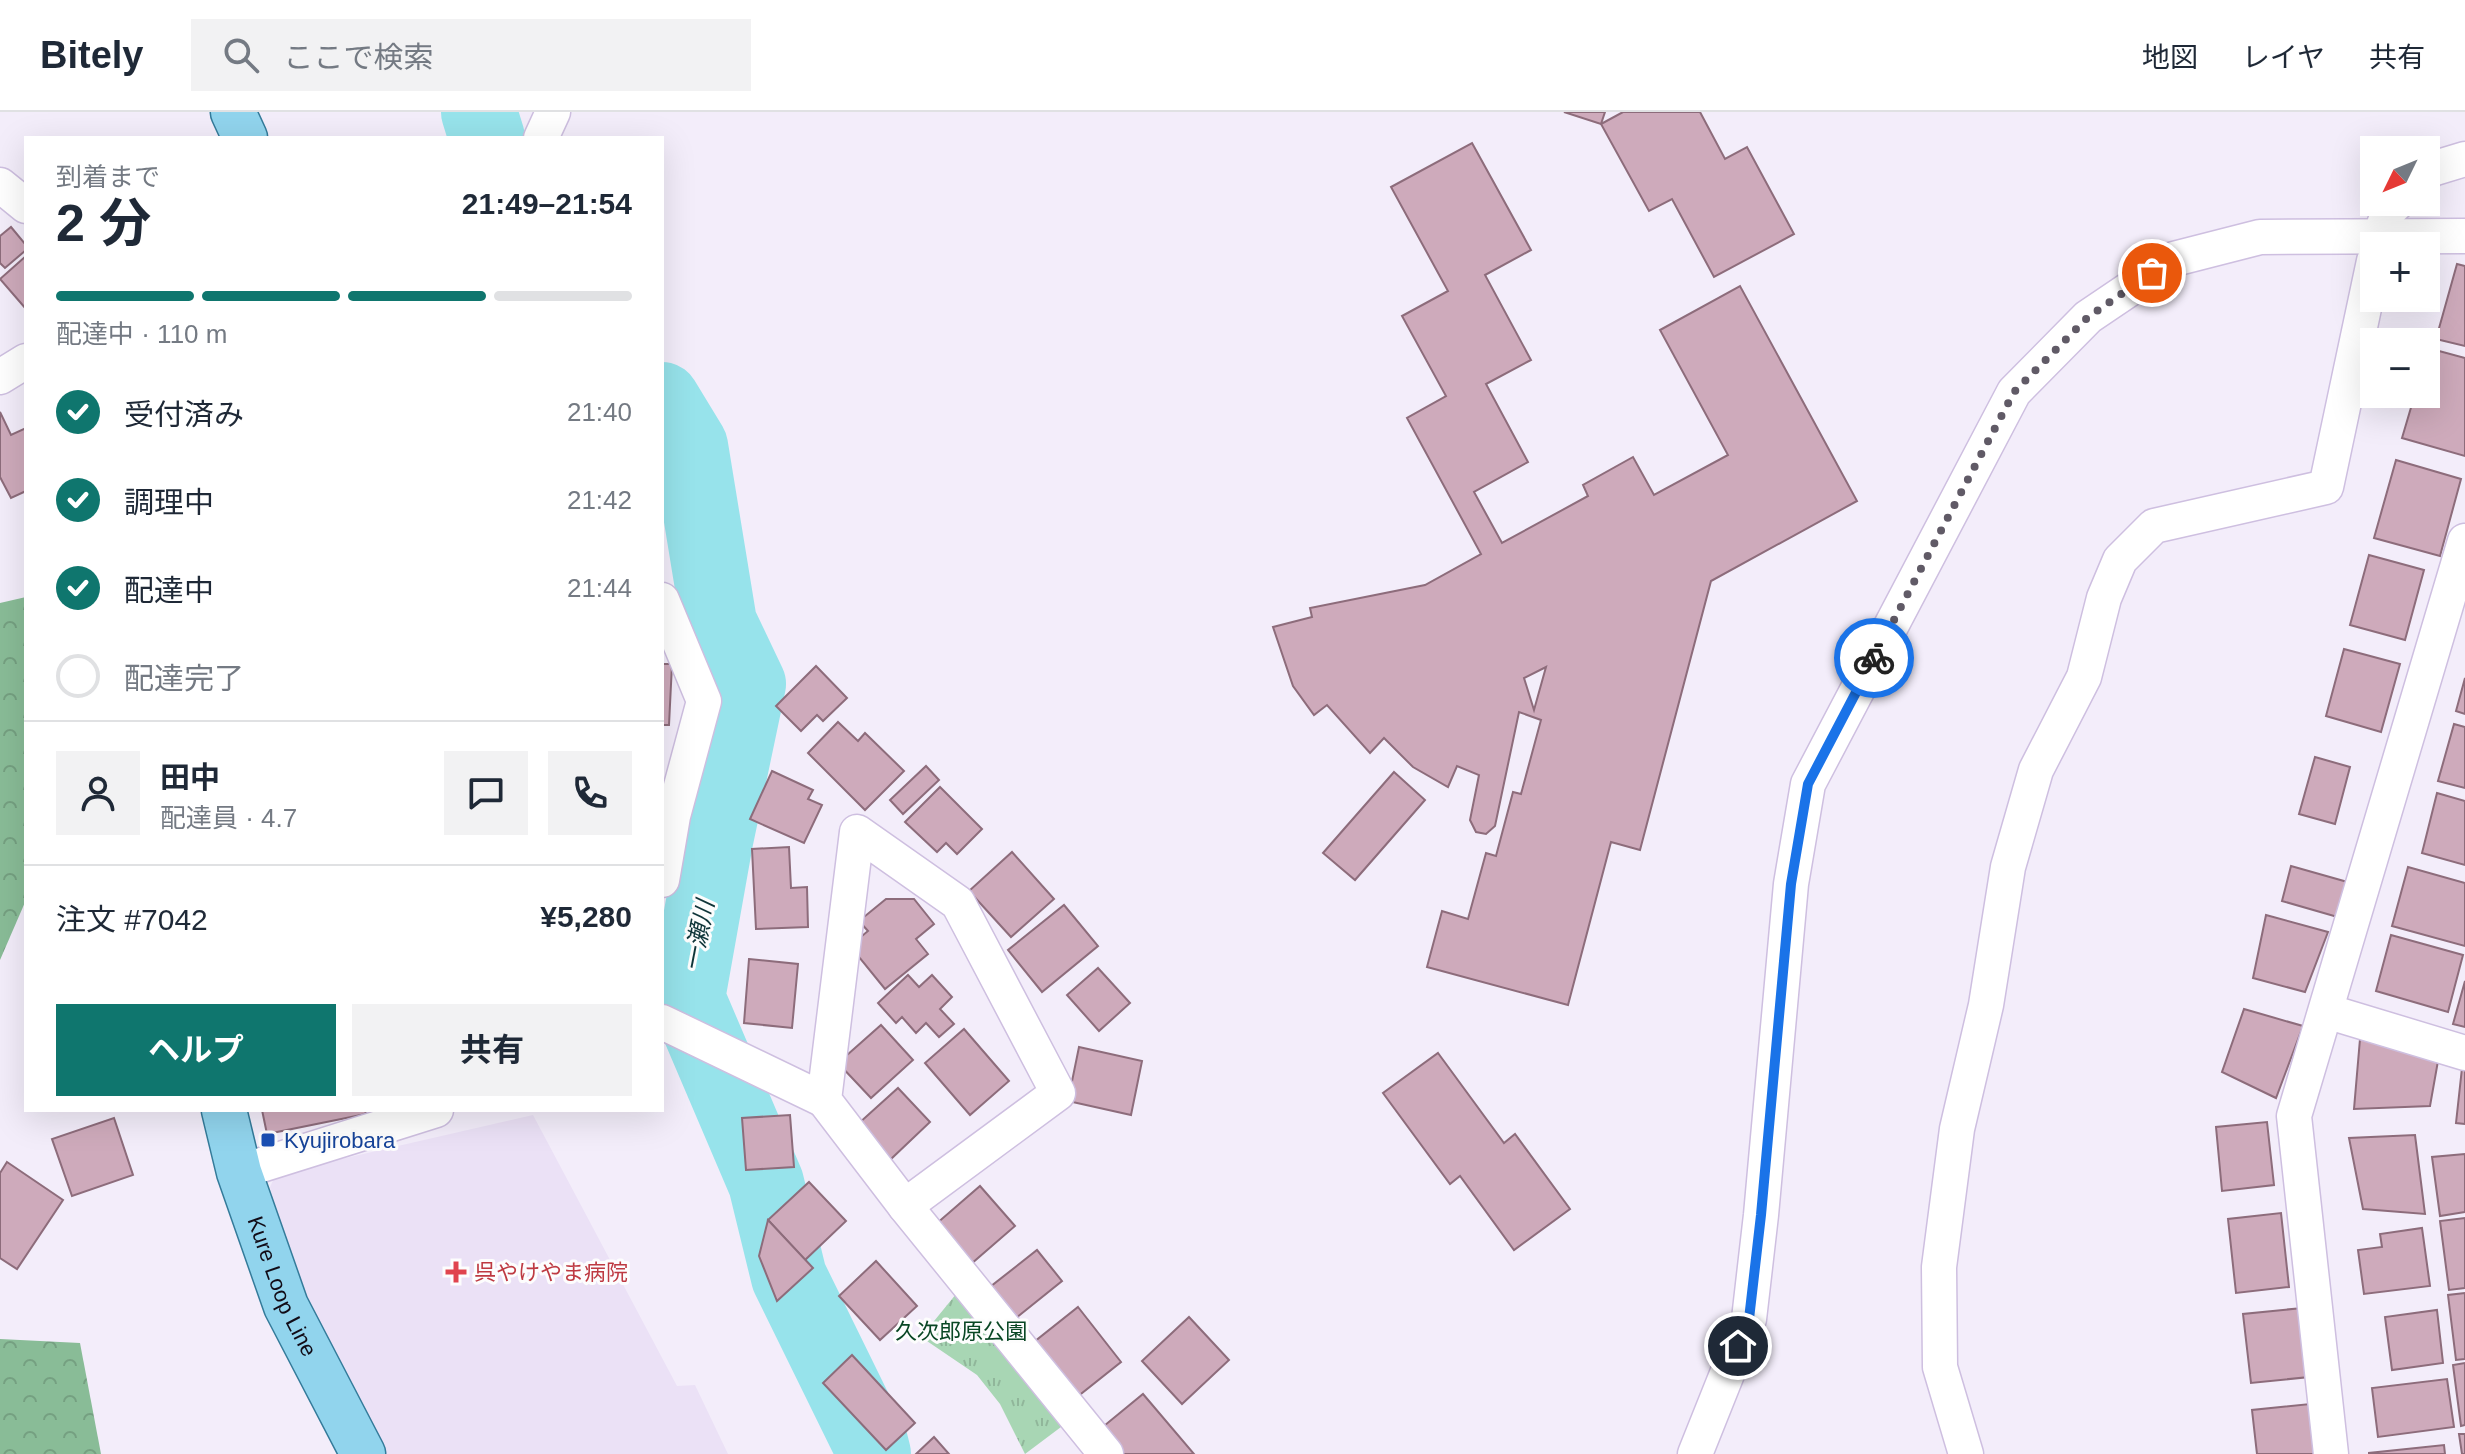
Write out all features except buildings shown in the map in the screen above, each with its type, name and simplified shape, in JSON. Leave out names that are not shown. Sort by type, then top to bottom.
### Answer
[{"type":"main road","points":[[233,112],[244,136]]},
{"type":"main road","name":"Kure Loop Line","points":[[224,1112],[239,1172],[286,1306],[363,1454]]},
{"type":"street","points":[[542,136],[553,112]]},
{"type":"street","points":[[2440,167],[2465,159]]},
{"type":"street","points":[[0,185],[24,204]]},
{"type":"street","points":[[2440,239],[2465,236]]},
{"type":"street","points":[[1695,1454],[1749,1319],[1791,884],[1808,784],[2014,392],[2088,317],[2174,259],[2260,237],[2360,246]]},
{"type":"street","points":[[1966,1454],[1940,1367],[1939,1267],[1957,1129],[1986,1005],[2008,867],[2036,770],[2084,677],[2104,598],[2120,560],[2154,526],[2326,487],[2363,312]]},
{"type":"street","points":[[0,377],[24,362]]},
{"type":"street","points":[[2331,1454],[2294,1116],[2465,541]]},
{"type":"street","points":[[664,605],[704,701],[673,816],[664,868]]},
{"type":"street","points":[[824,1100],[857,832],[958,903],[1058,1093],[905,1206]]},
{"type":"street","points":[[2326,1011],[2465,1053]]},
{"type":"street","points":[[664,1023],[824,1100],[905,1206],[1106,1454]]},
{"type":"street","points":[[239,1172],[414,1113]]},
{"type":"shaded area","name":"呉やけやま病院","points":[[533,1115],[677,1386],[695,1385],[728,1454],[385,1454],[312,1313],[279,1231],[270,1187],[276,1174]]},
{"type":"green space","points":[[24,597],[24,905],[0,960],[0,603]]},
{"type":"green space","name":"久次郎原公園","points":[[961,1288],[1065,1424],[1025,1454],[1000,1404],[977,1375],[921,1337]]},
{"type":"green space","points":[[0,1339],[80,1343],[101,1454],[0,1454]]},
{"type":"waterway","name":"一瀬川","points":[[479,112],[486,136]]},
{"type":"waterway","name":"一瀬川","points":[[664,403],[690,446],[719,623],[748,684],[715,841],[687,998],[766,1183],[789,1277],[870,1442],[873,1454]]},
{"type":"way so far","points":[[1874,658],[2014,392],[2088,317],[2152,273]]},
{"type":"place","name":"Kyujirobara","points":[[268,1140]]},
{"type":"place","name":"呉やけやま病院","points":[[456,1272]]},
{"type":"route","points":[[1738,1346],[1749,1319],[1791,884],[1808,784],[1874,658]]}]
